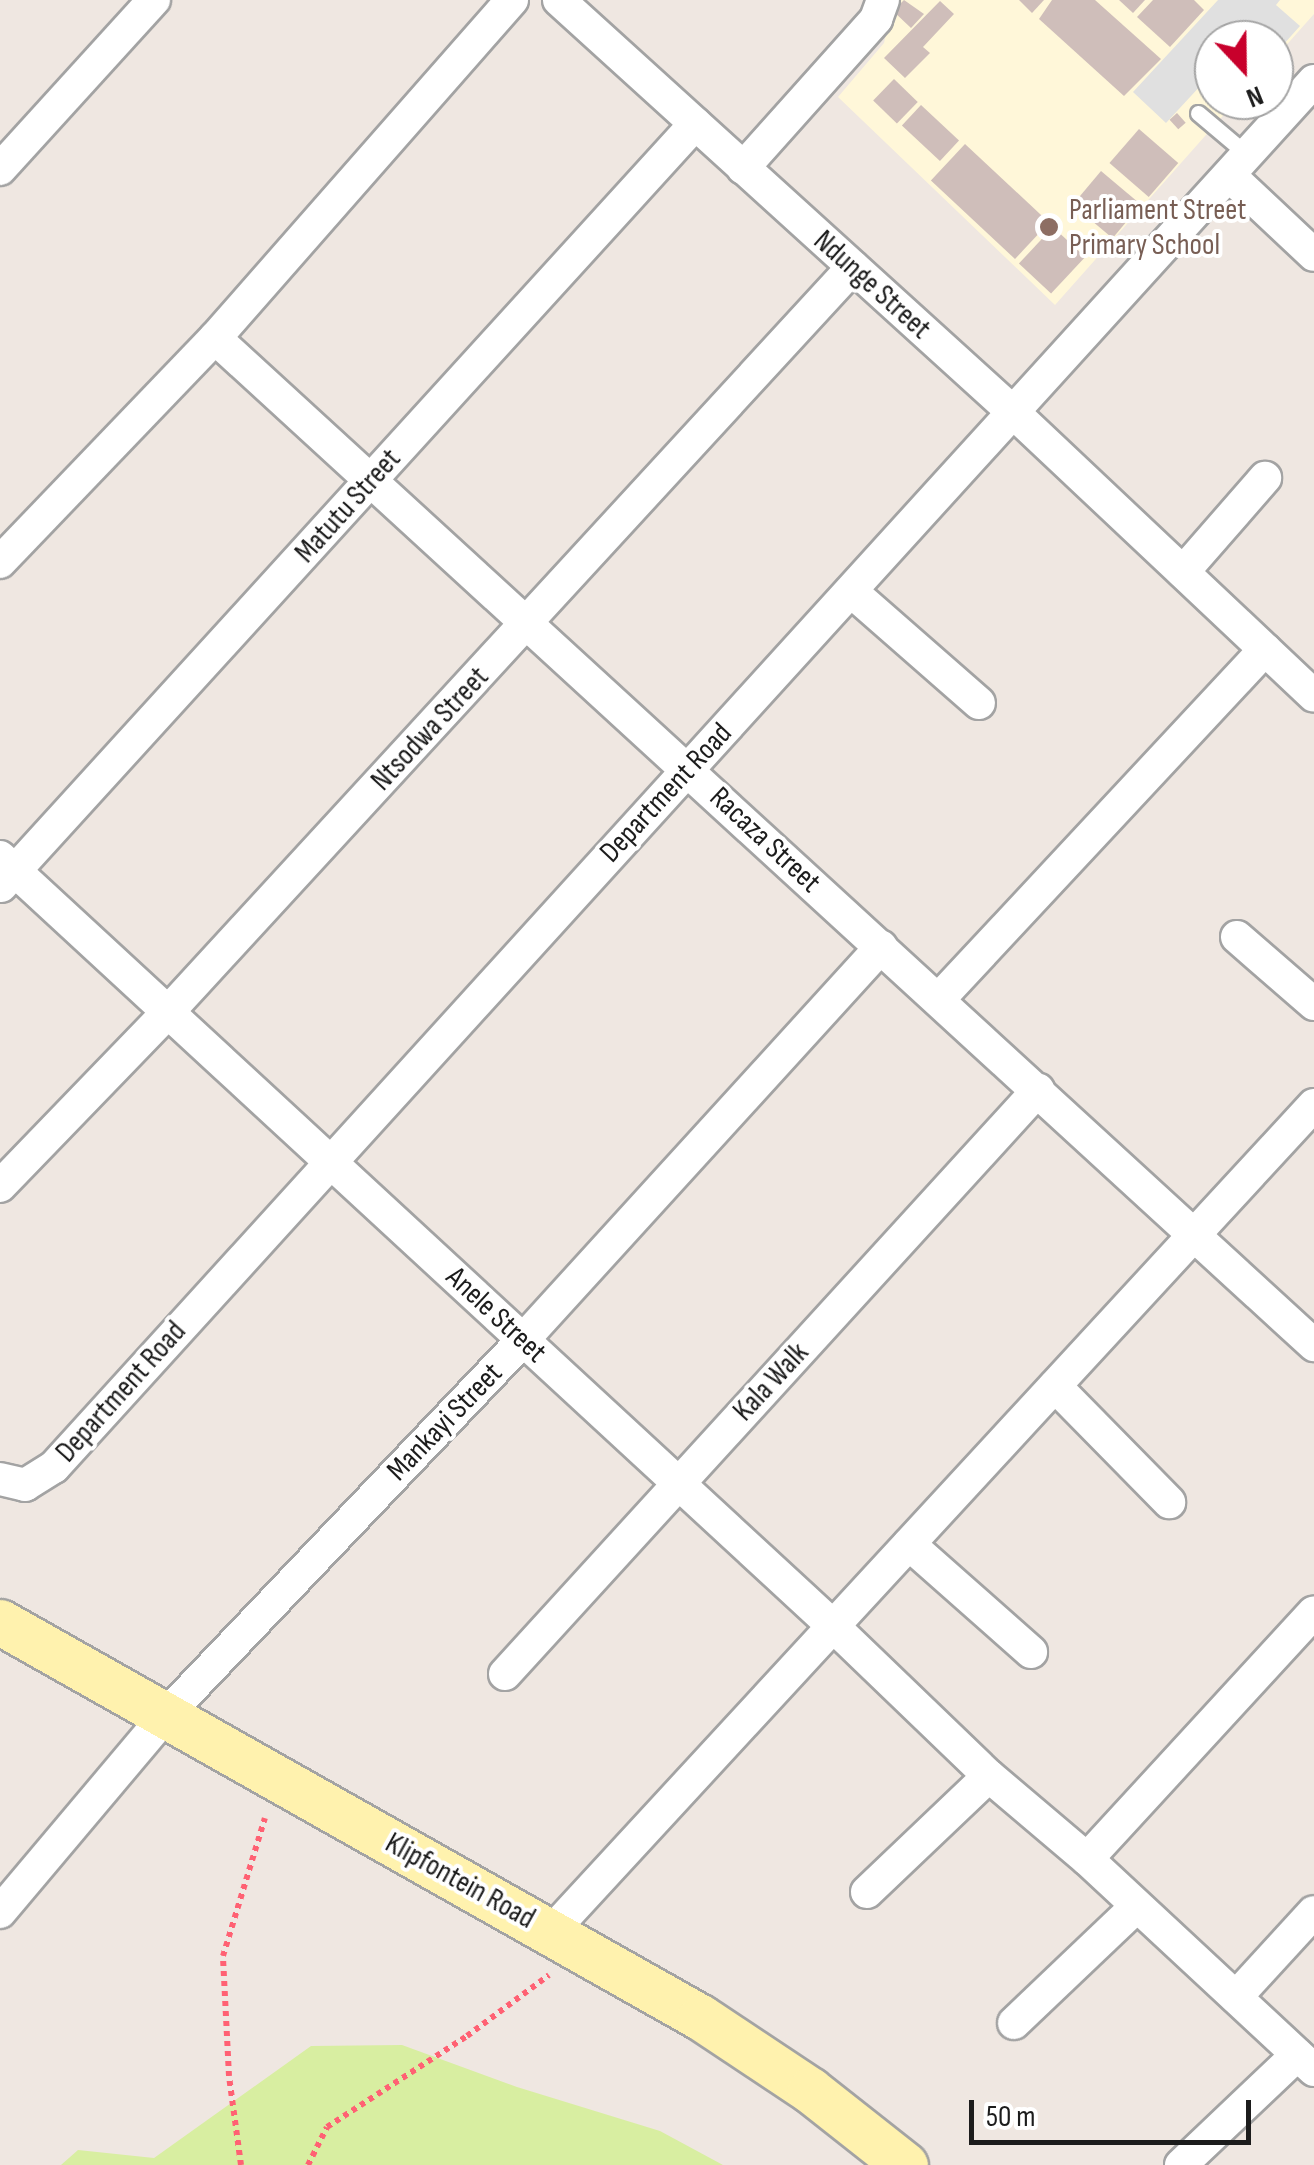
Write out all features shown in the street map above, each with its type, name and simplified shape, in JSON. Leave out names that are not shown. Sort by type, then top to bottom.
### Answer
[{"type":"street","points":[[0,169],[154,0]]},
{"type":"street","points":[[0,562],[215,338],[512,0]]},
{"type":"street","name":"Ndunge Street","points":[[559,0],[1014,412],[1314,696]]},
{"type":"street","points":[[743,168],[876,19],[883,0]]},
{"type":"street","name":"Department Road","points":[[4,1480],[26,1485],[54,1467],[329,1160],[1314,81]]},
{"type":"street","name":"Matutu Street","points":[[5,872],[371,480],[695,124]]},
{"type":"street","points":[[1240,166],[1314,255]]},
{"type":"street","name":"Ntsodwa Street","points":[[0,1186],[168,1012],[852,267]]},
{"type":"street","name":"Racaza Street","points":[[215,338],[1314,1345]]},
{"type":"street","points":[[1183,572],[1265,478]]},
{"type":"street","points":[[851,591],[979,703]]},
{"type":"street","points":[[939,999],[1264,649]]},
{"type":"street","name":"Anele Street","points":[[5,872],[168,1012],[834,1626],[989,1776],[1087,1859],[1305,2063],[1182,2165]]},
{"type":"street","points":[[1238,938],[1314,1004]]},
{"type":"street","name":"Mankayi Street","points":[[0,1912],[166,1716],[523,1340],[882,946]]},
{"type":"street","name":"Kala Walk","points":[[505,1674],[1038,1090]]},
{"type":"street","points":[[566,1941],[834,1626],[1314,1105]]},
{"type":"street","points":[[1054,1386],[1169,1502]]},
{"type":"street","points":[[909,1544],[1031,1652]]},
{"type":"street","points":[[1087,1859],[1314,1612]]},
{"type":"street","name":"Klipfontein Road","points":[[0,1622],[748,2048],[810,2090],[905,2165]]},
{"type":"street","points":[[867,1892],[989,1776]]},
{"type":"street","points":[[1014,2023],[1136,1907]]},
{"type":"street","points":[[1236,1997],[1314,1912]]},
{"type":"lane","points":[[1203,120],[1240,166]]},
{"type":"path","points":[[240,2165],[229,2076],[223,1956],[277,1778]]},
{"type":"path","points":[[308,2165],[327,2127],[467,2036],[566,1941]]},
{"type":"shaded area","name":"Parliament Street Primary School","points":[[894,0],[1314,0],[1314,14],[1294,36],[1294,20],[1194,20],[1194,120],[1219,120],[1055,305],[838,97],[884,43]]},
{"type":"shaded area","points":[[1218,0],[1280,0],[1276,5],[1293,20],[1200,20]]},
{"type":"shaded area","points":[[1194,26],[1194,93],[1166,123],[1133,92]]},
{"type":"green space","points":[[402,2045],[517,2087],[660,2131],[723,2165],[61,2165],[78,2150],[154,2158],[311,2046]]},
{"type":"building","points":[[904,0],[924,14],[911,28],[893,11]]},
{"type":"building","points":[[1019,0],[1044,0],[1032,13]]},
{"type":"building","points":[[1052,0],[1095,0],[1161,59],[1124,96],[1039,19]]},
{"type":"building","points":[[1119,0],[1145,0],[1133,13]]},
{"type":"building","points":[[1153,0],[1194,0],[1204,10],[1170,47],[1137,17]]},
{"type":"building","points":[[940,1],[954,14],[923,47],[930,53],[905,78],[884,58]]},
{"type":"building","points":[[894,79],[918,102],[897,124],[873,101]]},
{"type":"building","points":[[921,105],[959,140],[940,161],[902,125]]},
{"type":"building","points":[[1177,113],[1186,123],[1178,129],[1170,120]]},
{"type":"building","points":[[1139,129],[1178,163],[1149,197],[1109,163]]},
{"type":"building","points":[[965,144],[1049,222],[1015,259],[931,181]]},
{"type":"building","points":[[1101,171],[1141,204],[1113,238],[1073,205]]},
{"type":"building","points":[[1053,227],[1085,257],[1051,294],[1019,264]]},
{"type":"place","name":"Parliament Street Primary School","points":[[1049,227]]}]
